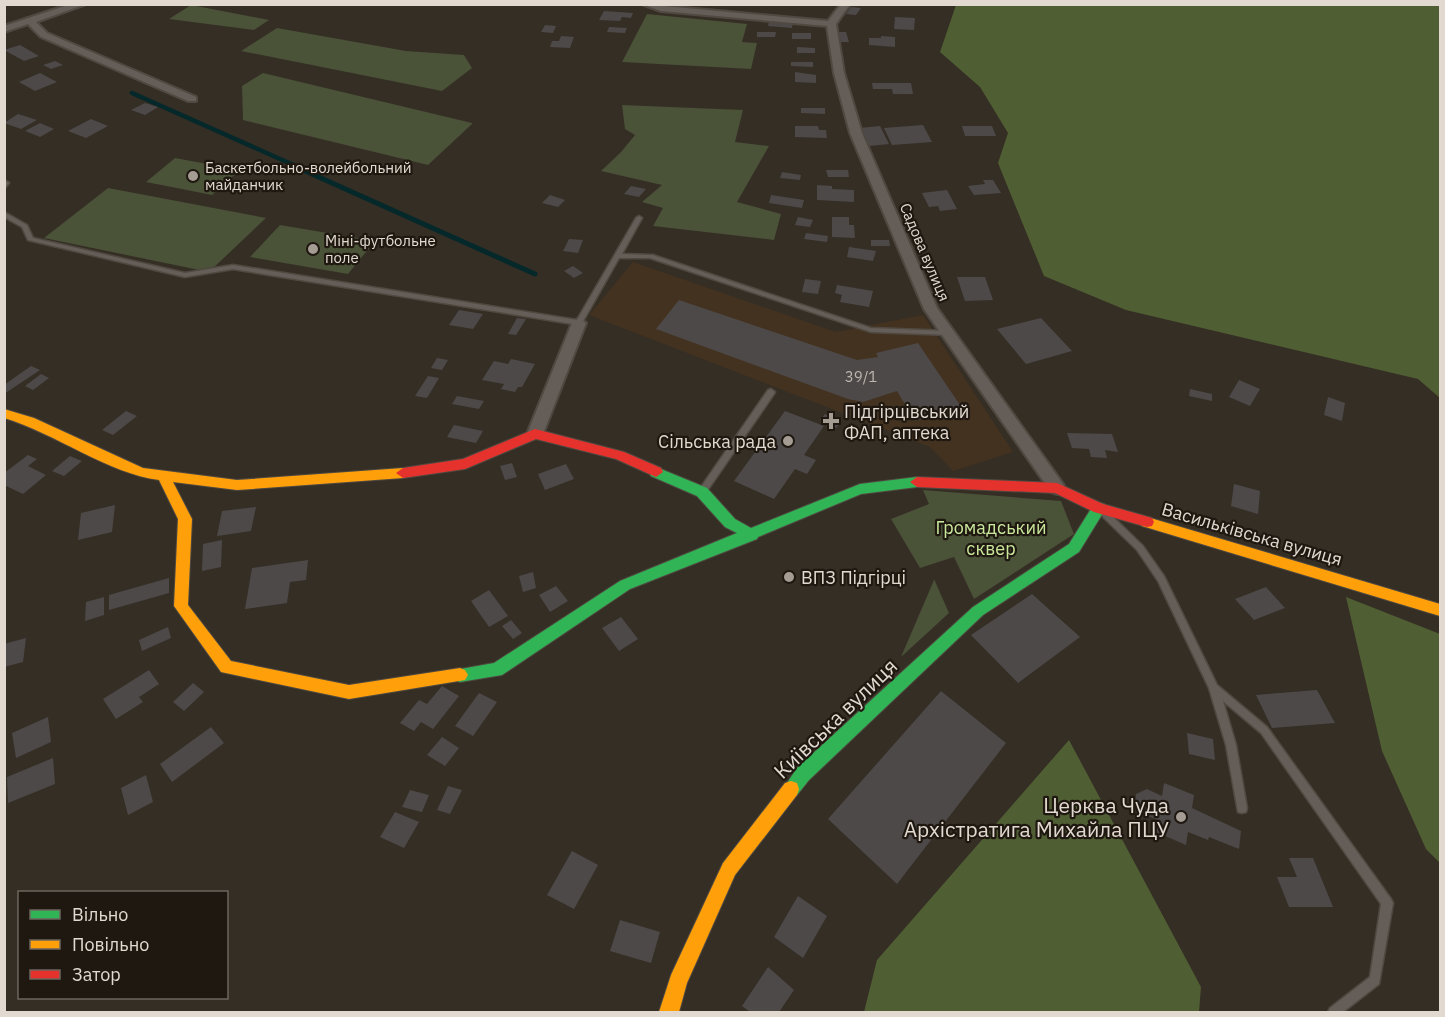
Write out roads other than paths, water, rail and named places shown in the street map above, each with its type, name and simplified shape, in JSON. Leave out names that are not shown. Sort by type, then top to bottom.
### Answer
[{"type":"street","points":[[4,29],[82,4]]},
{"type":"street","points":[[646,4],[661,8],[831,24],[846,4]]},
{"type":"street","points":[[29,20],[44,35],[192,99]]},
{"type":"street","name":"Садова вулиця","points":[[831,24],[838,73],[856,133],[931,309],[1057,488]]},
{"type":"street","points":[[535,434],[579,323]]},
{"type":"street","points":[[4,413],[30,422],[141,473],[237,485],[398,474],[465,464],[535,434],[619,455],[702,492],[730,523],[752,535]]},
{"type":"street","points":[[163,475],[185,519],[181,606],[226,667],[349,692],[496,670],[625,585],[860,489],[928,482],[1057,488]]},
{"type":"street","name":"Васильківська вулиця","points":[[1057,488],[1099,508],[1440,610]]},
{"type":"street","name":"Київська вулиця","points":[[669,1012],[678,982],[729,869],[803,774],[978,611],[1074,548],[1099,508]]},
{"type":"lane","points":[[4,214],[24,226],[30,239],[185,275],[233,267],[579,323],[639,218]]},
{"type":"lane","points":[[617,256],[651,256],[871,330],[949,333]]},
{"type":"lane","points":[[702,492],[771,392]]},
{"type":"lane","points":[[1099,508],[1140,548],[1161,579],[1214,688],[1231,745],[1242,808]]},
{"type":"lane","points":[[1214,688],[1264,730],[1388,903],[1375,980],[1334,1012]]},
{"type":"waterway","points":[[132,93],[307,171]]},
{"type":"waterway","points":[[303,170],[535,274]]},
{"type":"place","name":"Баскетбольно-волейбольний майданчик","points":[[193,176]]},
{"type":"place","name":"Міні-футбольне поле","points":[[313,249]]},
{"type":"place","name":"Підгірцівський ФАП, аптека","points":[[831,421]]},
{"type":"place","name":"Сільська рада","points":[[788,441]]},
{"type":"place","name":"ВПЗ Підгірці","points":[[789,577]]},
{"type":"place","name":"Церква Чуда Архістратига Михайла ПЦУ","points":[[1181,817]]},
{"type":"park label","name":"Громадський сквер","points":[[991,537]]}]
